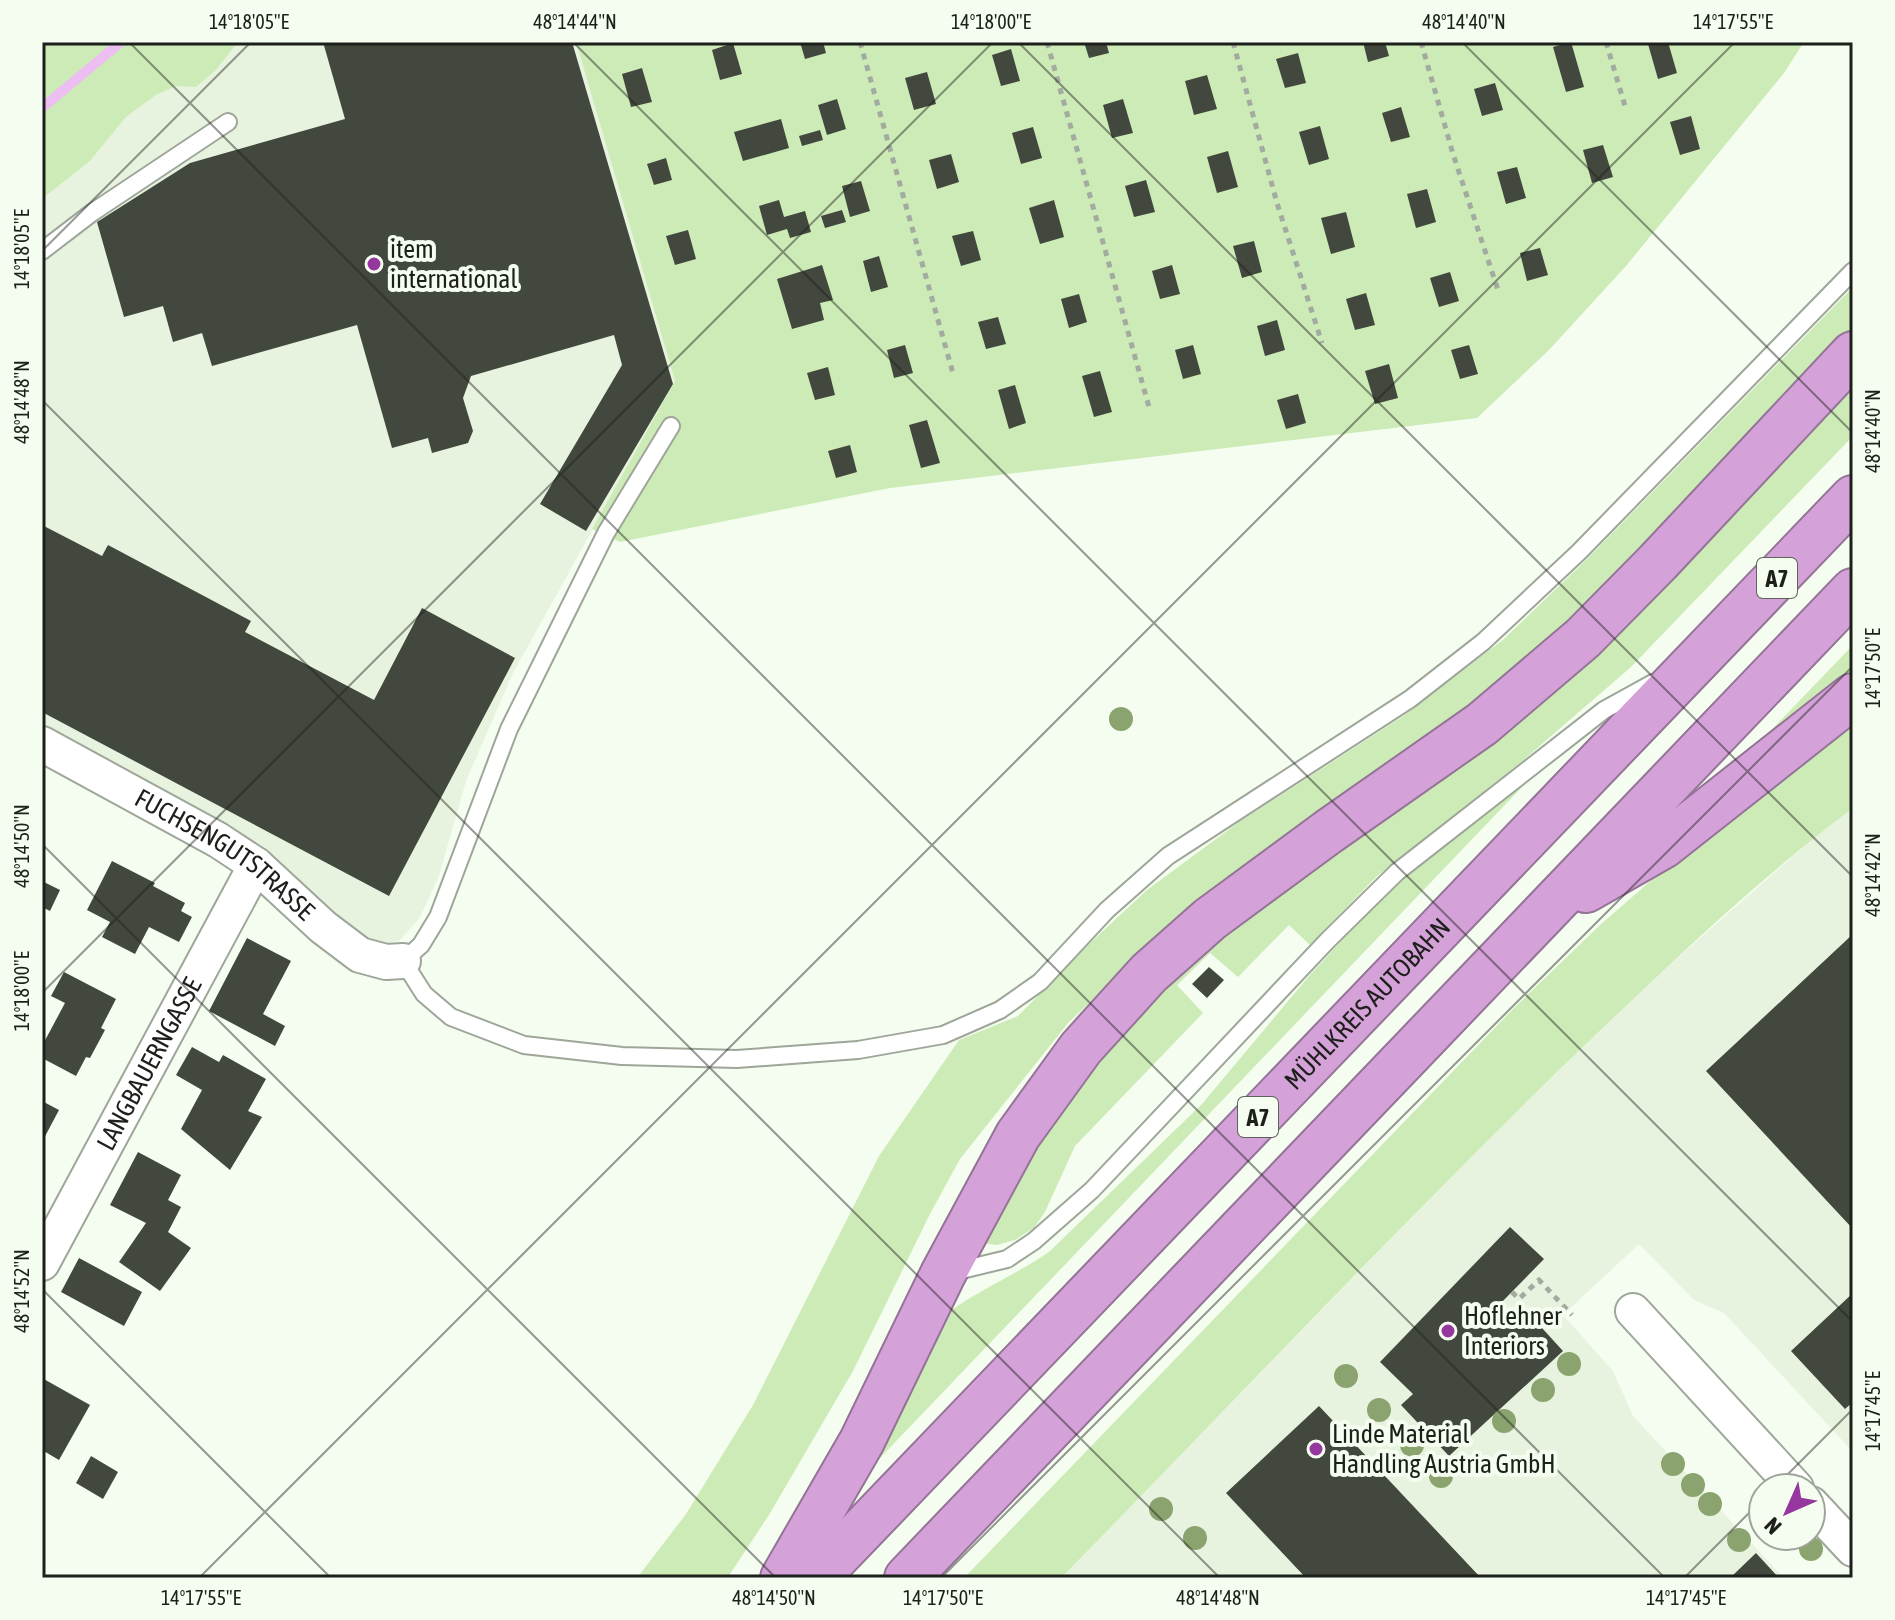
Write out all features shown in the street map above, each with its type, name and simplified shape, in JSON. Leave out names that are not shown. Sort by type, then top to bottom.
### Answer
[{"type":"highway","points":[[783,1578],[862,1441],[943,1274],[1018,1135],[1081,1048],[1149,973],[1210,919],[1482,724],[1583,638],[1853,354]]},
{"type":"highway","name":"MÜHLKREIS AUTOBAHN","points":[[816,1578],[1853,498]]},
{"type":"highway","name":"A7","points":[[907,1578],[1853,591]]},
{"type":"highway","points":[[1543,915],[1663,846],[1852,696]]},
{"type":"street","name":"FUCHSENGUTSTRASSE","points":[[42,744],[218,840],[256,865],[323,927],[360,955],[386,962],[403,961]]},
{"type":"street","name":"LANGBAUERNGASSE","points":[[42,1263],[256,865]]},
{"type":"street","points":[[1633,1311],[1781,1472]]},
{"type":"street","points":[[1827,1521],[1853,1549]]},
{"type":"lane","points":[[42,251],[93,212],[228,122]]},
{"type":"lane","points":[[671,426],[606,533],[509,729],[438,917],[421,945],[403,961],[424,994],[451,1017],[524,1045],[622,1056],[737,1059],[858,1050],[943,1035],[1000,1010],[1040,982],[1107,910],[1168,856],[1410,699],[1483,642],[1579,552],[1853,271]]},
{"type":"lane","points":[[943,1274],[1007,1259],[1034,1241],[1092,1190],[1328,940],[1397,872],[1604,710],[1700,658]]},
{"type":"path","points":[[860,42],[954,377]]},
{"type":"path","points":[[1047,42],[1149,407]]},
{"type":"path","points":[[1233,42],[1277,203],[1322,343]]},
{"type":"path","points":[[1421,42],[1453,154],[1499,293]]},
{"type":"path","points":[[1606,42],[1625,106]]},
{"type":"path","points":[[1512,1292],[1519,1299],[1539,1280],[1572,1315]]},
{"type":"shaded area","points":[[238,42],[576,42],[675,381],[513,673],[466,781],[439,876],[419,919],[399,941],[378,944],[355,934],[42,731],[42,199],[90,161],[126,117],[156,95],[176,86],[197,86],[215,71]]},
{"type":"shaded area","points":[[1853,808],[1853,1452],[1724,1313],[1694,1300],[1639,1244],[1563,1315],[1613,1371],[1633,1416],[1747,1538],[1747,1552],[1760,1552],[1784,1578],[1061,1578],[1483,1144],[1650,982],[1816,836]]},
{"type":"green space","points":[[42,42],[238,42],[215,71],[196,87],[176,86],[156,95],[126,117],[90,161],[42,199]]},
{"type":"green space","points":[[576,42],[1804,42],[1784,73],[1626,266],[1549,350],[1477,418],[890,488],[620,542],[592,529],[675,381]]},
{"type":"green space","points":[[1853,287],[1853,330],[1662,532],[1526,664],[1155,941],[1068,1023],[960,1159],[853,1371],[769,1515],[730,1574],[726,1578],[637,1578],[686,1514],[753,1405],[879,1156],[959,1040],[1018,1016],[1147,890],[1239,822],[1405,715],[1504,639],[1586,560]]},
{"type":"green space","points":[[1853,375],[1853,436],[1631,667],[1521,762],[1376,877],[1310,945],[1289,925],[1238,977],[1210,953],[1177,985],[1203,1013],[1075,1146],[1045,1212],[1034,1228],[1015,1240],[997,1245],[975,1242],[1009,1177],[1120,1025]]},
{"type":"green space","points":[[1853,645],[1853,670],[1836,688],[1755,747]]},
{"type":"green space","points":[[1853,722],[1853,808],[1739,901],[1560,1069],[1371,1258],[1061,1578],[964,1578],[1514,1008],[1600,925],[1693,844]]},
{"type":"green space","points":[[1523,786],[858,1481],[941,1318],[1050,1251],[1202,1104],[1309,976],[1387,891],[1426,857]]},
{"type":"building","name":"item international","points":[[323,42],[572,42],[673,384],[586,531],[540,504],[622,365],[614,335],[471,376],[463,398],[473,431],[468,443],[432,453],[428,438],[392,448],[357,325],[212,366],[202,333],[173,342],[163,306],[124,317],[97,222],[190,163],[345,119]]},
{"type":"building","points":[[800,42],[823,42],[826,53],[805,59]]},
{"type":"building","points":[[1084,42],[1106,42],[1109,53],[1089,58]]},
{"type":"building","points":[[1363,42],[1385,42],[1389,56],[1368,62]]},
{"type":"building","points":[[1571,42],[1584,87],[1566,92],[1553,47]]},
{"type":"building","points":[[1668,42],[1677,73],[1658,79],[1648,44]]},
{"type":"building","points":[[733,43],[742,74],[720,80],[712,50]]},
{"type":"building","points":[[1011,49],[1020,81],[1001,86],[992,55]]},
{"type":"building","points":[[1298,53],[1306,83],[1285,88],[1276,59]]},
{"type":"building","points":[[642,68],[652,102],[631,107],[622,74]]},
{"type":"building","points":[[927,72],[936,104],[914,110],[905,78]]},
{"type":"building","points":[[1207,75],[1217,109],[1194,115],[1185,81]]},
{"type":"building","points":[[1495,83],[1503,110],[1482,116],[1474,89]]},
{"type":"building","points":[[837,99],[846,129],[827,135],[818,105]]},
{"type":"building","points":[[1123,99],[1133,133],[1112,138],[1103,105]]},
{"type":"building","points":[[1401,107],[1410,137],[1391,142],[1382,113]]},
{"type":"building","points":[[1691,116],[1700,149],[1680,155],[1670,122]]},
{"type":"building","points":[[781,119],[789,148],[743,161],[734,132]]},
{"type":"building","points":[[1320,126],[1329,159],[1309,165],[1299,132]]},
{"type":"building","points":[[1033,127],[1042,158],[1021,164],[1012,133]]},
{"type":"building","points":[[820,130],[823,140],[802,146],[799,136]]},
{"type":"building","points":[[1603,145],[1613,177],[1592,183],[1583,150]]},
{"type":"building","points":[[1228,151],[1238,187],[1217,193],[1207,157]]},
{"type":"building","points":[[951,154],[959,182],[937,189],[929,160]]},
{"type":"building","points":[[666,158],[672,180],[654,185],[647,164]]},
{"type":"building","points":[[1517,167],[1526,198],[1506,204],[1497,172]]},
{"type":"building","points":[[1146,180],[1155,212],[1134,217],[1125,186]]},
{"type":"building","points":[[861,181],[870,211],[850,217],[842,186]]},
{"type":"building","points":[[1427,189],[1436,222],[1416,228],[1407,194]]},
{"type":"building","points":[[779,200],[784,217],[805,211],[811,232],[790,238],[787,229],[767,235],[759,206]]},
{"type":"building","points":[[1054,200],[1064,237],[1040,244],[1029,208]]},
{"type":"building","points":[[842,210],[846,222],[825,228],[821,216]]},
{"type":"building","points":[[1346,212],[1355,247],[1331,254],[1321,218]]},
{"type":"building","points":[[688,230],[696,259],[675,265],[666,236]]},
{"type":"building","points":[[973,231],[981,260],[961,266],[952,236]]},
{"type":"building","points":[[1254,241],[1262,272],[1242,278],[1233,246]]},
{"type":"building","points":[[1540,248],[1548,275],[1527,281],[1520,253]]},
{"type":"building","points":[[879,256],[888,287],[871,292],[863,261]]},
{"type":"building","points":[[822,265],[833,300],[820,303],[824,320],[792,329],[777,279]]},
{"type":"building","points":[[1172,265],[1180,294],[1160,299],[1152,271]]},
{"type":"building","points":[[1450,272],[1459,301],[1439,307],[1430,278]]},
{"type":"building","points":[[1366,293],[1375,325],[1355,330],[1346,299]]},
{"type":"building","points":[[1079,294],[1087,322],[1069,328],[1061,299]]},
{"type":"building","points":[[998,317],[1006,344],[986,349],[978,322]]},
{"type":"building","points":[[1277,320],[1285,350],[1265,356],[1257,326]]},
{"type":"building","points":[[905,345],[913,373],[894,378],[887,350]]},
{"type":"building","points":[[1193,345],[1201,374],[1183,379],[1175,350]]},
{"type":"building","points":[[1469,345],[1478,374],[1460,379],[1451,350]]},
{"type":"building","points":[[1389,364],[1398,398],[1375,404],[1365,371]]},
{"type":"building","points":[[828,367],[835,395],[815,400],[807,373]]},
{"type":"building","points":[[1100,371],[1112,412],[1094,417],[1082,376]]},
{"type":"building","points":[[1015,385],[1026,423],[1009,429],[998,390]]},
{"type":"building","points":[[1298,394],[1306,423],[1286,429],[1277,400]]},
{"type":"building","points":[[927,420],[940,463],[921,468],[909,425]]},
{"type":"building","points":[[850,445],[857,472],[836,478],[828,451]]},
{"type":"building","points":[[42,525],[102,556],[108,545],[251,621],[245,632],[374,700],[422,608],[515,658],[389,896],[42,712]]},
{"type":"building","points":[[112,861],[185,903],[181,911],[192,917],[179,942],[149,927],[135,954],[102,937],[110,922],[87,910]]},
{"type":"building","points":[[42,881],[60,890],[50,911],[42,907]]},
{"type":"building","points":[[1853,934],[1853,1229],[1706,1071]]},
{"type":"building","points":[[247,938],[291,961],[263,1014],[285,1026],[275,1046],[209,1011]]},
{"type":"building","points":[[1209,967],[1224,980],[1207,998],[1192,984]]},
{"type":"building","points":[[64,972],[116,999],[101,1028],[105,1030],[76,1076],[42,1058],[42,1046],[65,1003],[51,996]]},
{"type":"building","points":[[192,1047],[219,1062],[223,1055],[266,1079],[248,1111],[262,1117],[230,1170],[181,1129],[202,1090],[176,1075]]},
{"type":"building","points":[[42,1101],[59,1110],[42,1142]]},
{"type":"building","points":[[138,1152],[181,1175],[168,1200],[181,1207],[168,1232],[191,1248],[160,1291],[119,1262],[146,1223],[110,1205]]},
{"type":"building","points":[[1510,1227],[1544,1259],[1498,1306],[1520,1328],[1531,1316],[1563,1351],[1449,1456],[1401,1405],[1413,1394],[1380,1362]]},
{"type":"building","points":[[79,1258],[142,1292],[124,1326],[61,1292]]},
{"type":"building","points":[[1853,1293],[1853,1402],[1845,1409],[1791,1351]]},
{"type":"building","points":[[42,1378],[90,1405],[59,1460],[42,1450]]},
{"type":"building","name":"Linde Material Handling Austria GmbH","points":[[1319,1406],[1481,1578],[1306,1578],[1226,1493]]},
{"type":"building","points":[[91,1456],[118,1472],[103,1499],[76,1483]]},
{"type":"building","points":[[1756,1553],[1779,1578],[1730,1578]]},
{"type":"waterway","points":[[42,108],[121,42]]},
{"type":"place","name":"item international","points":[[374,264]]},
{"type":"place","name":"Hoflehner Interiors","points":[[1448,1331]]},
{"type":"place","name":"Linde Material Handling Austria GmbH","points":[[1316,1449]]}]
